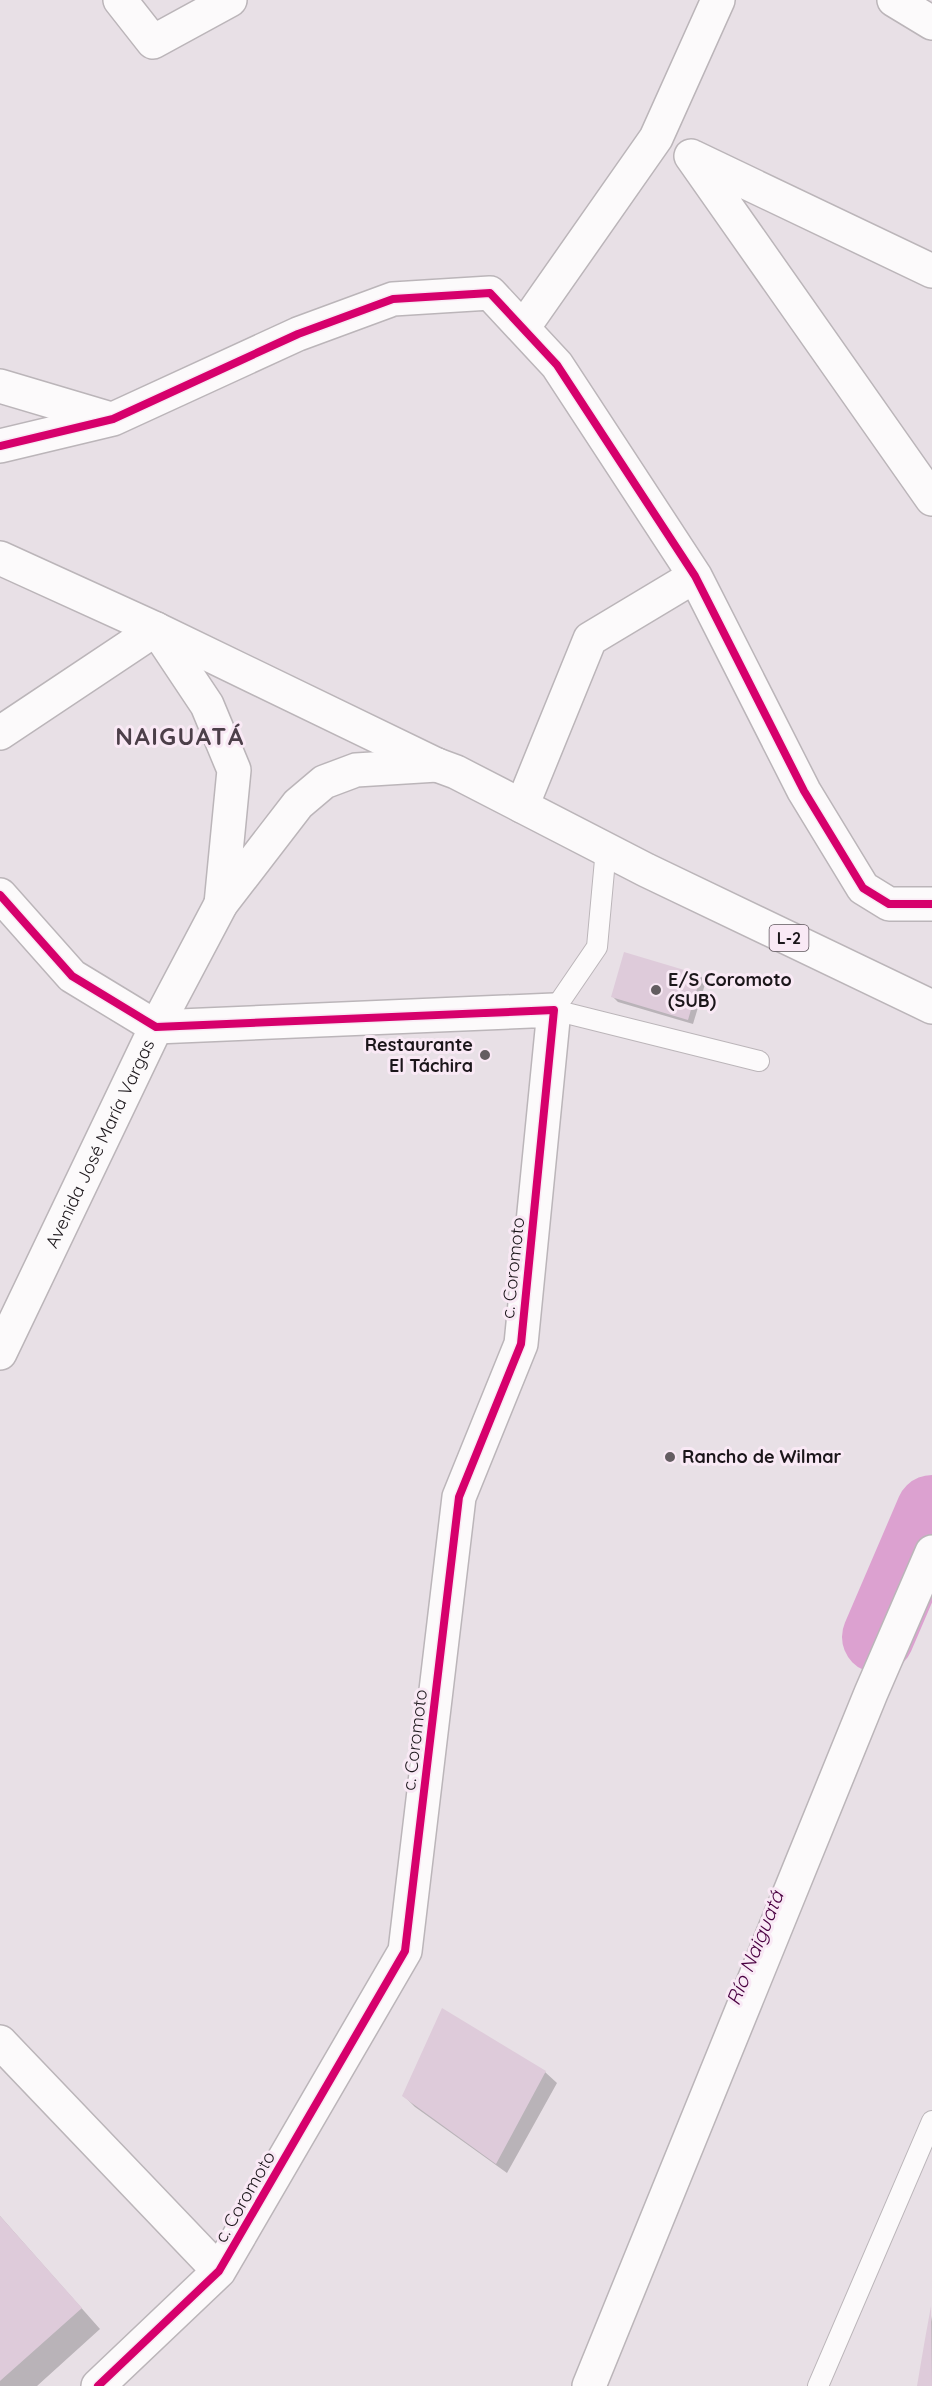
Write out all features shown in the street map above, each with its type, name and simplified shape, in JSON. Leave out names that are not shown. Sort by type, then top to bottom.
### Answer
[{"type":"street","points":[[120,0],[153,42],[230,0]]},
{"type":"street","points":[[523,328],[656,138],[718,0]]},
{"type":"street","points":[[894,0],[932,23]]},
{"type":"street","points":[[656,138],[932,271]]},
{"type":"street","points":[[691,156],[932,499]]},
{"type":"street","points":[[0,446],[113,419],[298,334],[393,299],[490,293],[557,364],[695,576],[804,791],[863,888],[889,904],[932,904]]},
{"type":"street","points":[[0,386],[113,419]]},
{"type":"street","name":"L-2","points":[[0,558],[156,629],[522,806],[646,870],[932,1007]]},
{"type":"street","points":[[522,806],[590,639],[695,576]]},
{"type":"street","points":[[0,733],[156,629]]},
{"type":"street","name":"Avenida José María Vargas","points":[[156,629],[207,705],[234,770],[221,904]]},
{"type":"street","name":"Avenida José María Vargas","points":[[0,1353],[156,1028],[221,904],[298,804],[324,782],[356,770],[437,765]]},
{"type":"street","points":[[0,895],[72,976],[156,1028],[554,1010]]},
{"type":"street","name":"c. Coromoto","points":[[98,2386],[219,2271],[405,1951],[459,1497],[521,1344],[554,1010]]},
{"type":"street","points":[[589,2386],[871,1693],[932,1552]]},
{"type":"street","points":[[0,2042],[219,2271]]},
{"type":"lane","points":[[606,849],[597,947],[554,1010],[759,1060]]},
{"type":"lane","points":[[818,2386],[932,2121]]},
{"type":"building","points":[[624,952],[701,975],[688,1020],[611,997]]},
{"type":"building","points":[[442,2008],[546,2071],[496,2164],[402,2096]]},
{"type":"building","points":[[0,2216],[82,2308],[0,2381]]},
{"type":"building","points":[[931,2306],[932,2386],[917,2386],[925,2339]]},
{"type":"waterway","name":"Río Naiguatá","points":[[878,1637],[932,1511]]},
{"type":"cycle path","points":[[0,446],[113,419],[298,334],[393,299],[490,293],[557,365],[695,576],[804,791],[863,888],[889,904],[932,904]]},
{"type":"cycle path","points":[[0,895],[72,976],[156,1027],[554,1010],[521,1344],[459,1497],[405,1951],[219,2271],[98,2386]]},
{"type":"place","name":"E/S Coromoto (SUB)","points":[[656,990]]},
{"type":"place","name":"Restaurante El Táchira","points":[[485,1055]]},
{"type":"place","name":"Rancho de Wilmar","points":[[670,1457]]},
{"type":"district","name":"NAIGUATÁ","points":[[180,737]]}]
